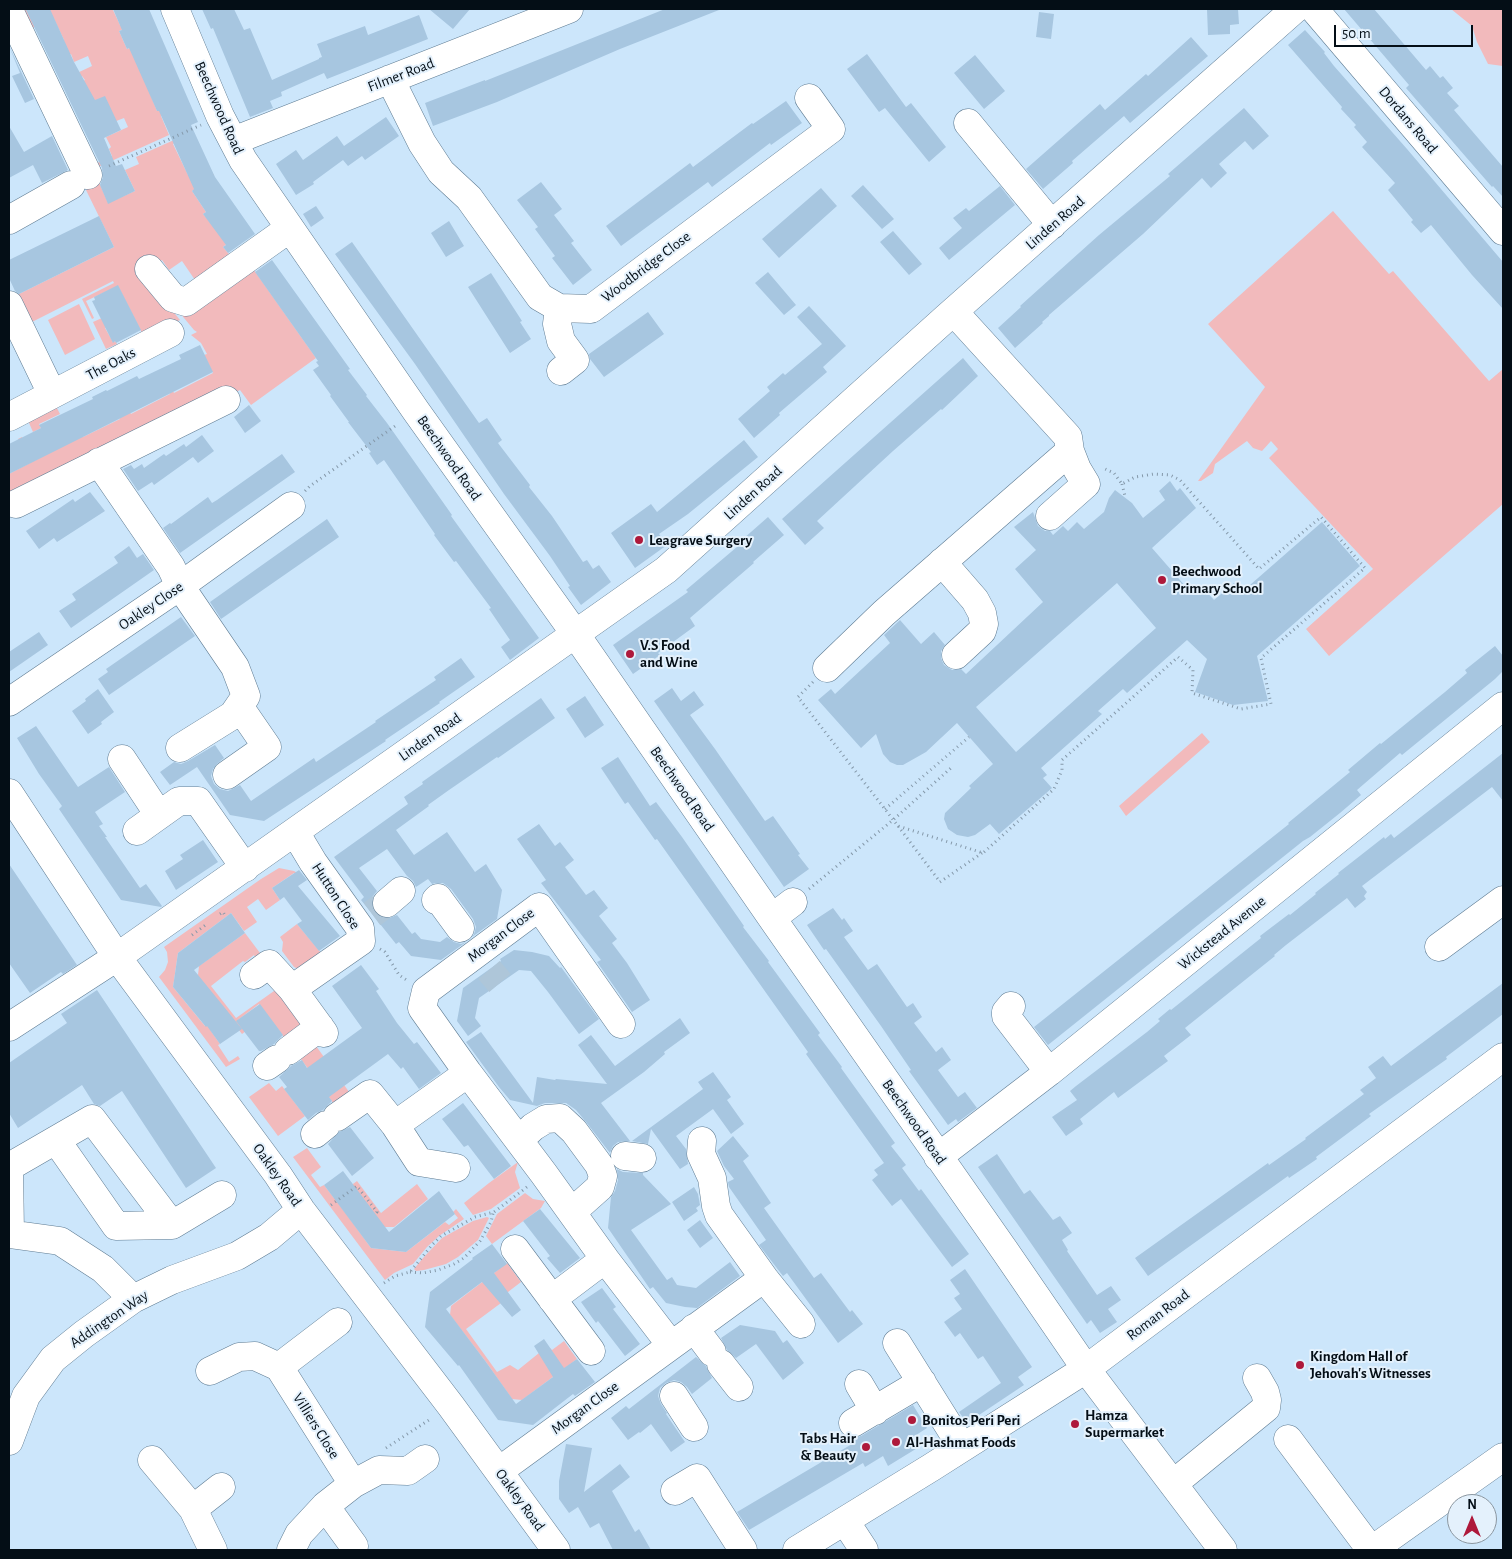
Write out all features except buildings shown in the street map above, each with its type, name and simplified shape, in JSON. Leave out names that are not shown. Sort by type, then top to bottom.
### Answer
[{"type":"street","name":"Beechwood Road","points":[[175,9],[220,116],[243,160],[416,412],[576,635],[597,668],[938,1157],[1006,1251],[1086,1369],[1223,1550]]},
{"type":"street","name":"Filmer Road","points":[[233,142],[569,9]]},
{"type":"street","name":"Linden Road","points":[[12,1018],[117,957],[666,570],[1295,9]]},
{"type":"street","name":"Dordans Road","points":[[1314,9],[1503,231]]},
{"type":"street","points":[[9,10],[80,180],[9,220]]},
{"type":"street","points":[[390,79],[422,143],[441,172],[469,198],[540,297],[559,308],[556,324],[561,341],[575,360],[561,371]]},
{"type":"street","name":"Woodbridge Close","points":[[559,308],[591,309],[831,129],[809,98]]},
{"type":"street","points":[[968,124],[1052,226]]},
{"type":"street","points":[[149,269],[173,298],[186,302],[290,228]]},
{"type":"street","points":[[9,305],[52,394]]},
{"type":"street","points":[[954,312],[1068,437],[1070,451],[1077,469],[1086,484],[1050,516]]},
{"type":"street","name":"The Oaks","points":[[9,417],[170,333]]},
{"type":"street","points":[[16,504],[226,400]]},
{"type":"street","points":[[827,668],[884,613],[1070,451]]},
{"type":"street","points":[[98,462],[171,567],[180,586],[235,667],[246,696],[233,715],[180,748]]},
{"type":"street","name":"Oakley Close","points":[[9,702],[180,586],[291,506]]},
{"type":"street","points":[[942,562],[975,600],[982,613],[984,624],[982,631],[956,654]]},
{"type":"street","name":"Wickstead Avenue","points":[[938,1157],[1049,1072],[1503,706]]},
{"type":"street","points":[[137,831],[179,802],[213,786],[267,747],[246,715]]},
{"type":"street","points":[[122,759],[159,815]]},
{"type":"street","points":[[213,786],[244,868]]},
{"type":"street","name":"Oakley Road","points":[[9,794],[117,957],[302,1210],[451,1406],[556,1550]]},
{"type":"street","name":"Hutton Close","points":[[277,1059],[322,1030],[273,969],[375,915],[313,862],[295,832]]},
{"type":"street","points":[[436,900],[438,898],[475,949]]},
{"type":"street","points":[[1439,947],[1503,900]]},
{"type":"street","points":[[772,918],[793,902]]},
{"type":"street","name":"Morgan Close","points":[[426,991],[475,949],[538,907],[621,1024]]},
{"type":"street","points":[[426,991],[422,1008],[605,1259],[671,1345]]},
{"type":"street","points":[[1011,1006],[1006,1012],[1006,1016],[1049,1072]]},
{"type":"street","name":"Roman Road","points":[[797,1550],[1086,1369],[1503,1057]]},
{"type":"street","points":[[395,1126],[468,1073]]},
{"type":"street","points":[[326,1125],[370,1094],[395,1126],[419,1162],[456,1168]]},
{"type":"street","points":[[518,1140],[546,1119],[560,1118],[574,1131],[599,1164],[622,1162],[603,1176],[600,1186],[572,1212]]},
{"type":"street","points":[[133,1299],[103,1269],[60,1241],[10,1234],[9,1166],[92,1119],[172,1225]]},
{"type":"street","points":[[56,1140],[116,1226],[172,1225],[222,1195]]},
{"type":"street","points":[[702,1141],[701,1154],[712,1178],[719,1215],[764,1278],[801,1324]]},
{"type":"street","name":"Addington Way","points":[[9,1442],[26,1396],[54,1359],[84,1334],[133,1299],[172,1280],[237,1256],[269,1237],[302,1210]]},
{"type":"street","points":[[514,1250],[591,1350]]},
{"type":"street","points":[[552,1299],[605,1259]]},
{"type":"street","name":"Morgan Close","points":[[499,1471],[661,1380],[671,1345],[764,1278]]},
{"type":"street","points":[[210,1371],[239,1357],[278,1358],[338,1322]]},
{"type":"street","points":[[694,1328],[739,1387]]},
{"type":"street","points":[[897,1343],[962,1447]]},
{"type":"street","name":"Villiers Close","points":[[278,1358],[353,1484]]},
{"type":"street","points":[[1173,1484],[1266,1408],[1265,1392],[1257,1378]]},
{"type":"street","points":[[661,1380],[694,1427]]},
{"type":"street","points":[[859,1384],[864,1417],[922,1382]]},
{"type":"street","points":[[1288,1439],[1372,1550],[1503,1457]]},
{"type":"street","points":[[291,1550],[299,1534],[325,1506],[353,1484],[379,1470],[408,1471],[425,1459]]},
{"type":"street","points":[[152,1460],[187,1502],[213,1550]]},
{"type":"street","points":[[675,1491],[698,1478],[743,1550]]},
{"type":"street","points":[[187,1502],[222,1487]]},
{"type":"street","points":[[325,1506],[354,1546]]},
{"type":"street","points":[[845,1521],[864,1550]]},
{"type":"path","points":[[80,180],[220,116]]},
{"type":"path","points":[[291,506],[310,486],[416,412]]},
{"type":"path","points":[[1070,451],[1114,474],[1122,484],[1125,496]]},
{"type":"path","points":[[827,668],[798,697],[940,882],[983,853],[1054,789],[1062,770],[1062,760],[1178,657],[1193,670],[1192,693],[1241,709],[1271,704],[1261,658],[1365,568],[1321,517],[1259,569],[1180,480],[1170,475],[1154,474],[1135,477],[1122,484]]},
{"type":"path","points":[[885,809],[969,737]]},
{"type":"path","points":[[793,902],[893,820],[952,767]]},
{"type":"path","points":[[898,826],[983,853]]},
{"type":"path","points":[[218,916],[223,912],[226,916]]},
{"type":"path","points":[[375,915],[385,952],[398,975],[426,991]]},
{"type":"path","points":[[192,935],[213,920]]},
{"type":"path","points":[[410,1272],[442,1236],[475,1217],[494,1212],[544,1174]]},
{"type":"path","points":[[331,1205],[357,1186],[368,1197],[377,1212],[375,1214]]},
{"type":"path","points":[[366,1294],[395,1276],[410,1272],[423,1273],[438,1270],[464,1258],[480,1241],[494,1212]]},
{"type":"path","points":[[379,1452],[451,1406]]},
{"type":"shaded area","points":[[16,9],[115,9],[113,10],[120,25],[131,26],[119,31],[127,49],[139,44],[151,96],[157,111],[166,108],[168,113],[161,116],[169,135],[96,168],[95,164],[112,156],[109,149],[111,147],[106,137],[128,127],[124,118],[106,125],[79,83],[85,80],[82,76],[77,78],[75,74],[92,66],[88,56],[74,62],[71,54],[53,61],[64,40],[54,19],[25,31]]},
{"type":"shaded area","points":[[1451,9],[1503,9],[1503,66],[1488,64],[1477,42],[1472,26]]},
{"type":"shaded area","points":[[192,132],[194,135],[173,144],[188,175],[207,166],[214,175],[192,191],[206,212],[203,214],[228,243],[223,247],[229,254],[225,257],[231,265],[195,280],[182,261],[169,270],[162,260],[153,267],[145,257],[137,261],[167,298],[164,300],[180,320],[144,337],[118,286],[86,301],[94,318],[92,319],[82,299],[114,283],[113,281],[32,322],[28,312],[25,313],[17,295],[114,247],[86,190],[99,182],[108,203],[135,191],[125,170],[139,164],[136,157]]},
{"type":"shaded area","points":[[1333,211],[1389,274],[1393,271],[1489,381],[1503,369],[1503,504],[1329,656],[1306,629],[1373,569],[1269,458],[1278,449],[1271,441],[1262,451],[1253,448],[1247,441],[1215,464],[1213,473],[1198,481],[1265,387],[1208,324]]},
{"type":"shaded area","points":[[249,263],[316,358],[251,405],[240,390],[9,503],[9,474],[30,463],[18,439],[22,437],[34,461],[81,434],[83,437],[120,419],[118,414],[128,409],[131,414],[170,394],[162,369],[174,393],[213,373],[204,355],[207,354],[201,343],[191,335],[197,332],[179,312]]},
{"type":"shaded area","points":[[79,304],[95,339],[65,355],[48,320]]},
{"type":"shaded area","points":[[102,318],[113,342],[115,341],[117,344],[106,349],[93,322]]},
{"type":"shaded area","points":[[54,402],[60,414],[39,424],[41,428],[33,432],[26,416]]},
{"type":"shaded area","points":[[1202,733],[1210,742],[1126,816],[1119,806]]},
{"type":"shaded area","points":[[279,868],[294,871],[302,876],[298,878],[294,873],[272,888],[280,900],[266,910],[258,899],[247,907],[257,922],[244,931],[231,913],[178,953],[173,987],[205,1026],[198,975],[199,966],[245,933],[260,953],[245,962],[243,961],[211,986],[236,1018],[274,991],[282,992],[305,1024],[289,1044],[259,1004],[238,1020],[246,1031],[242,1034],[232,1021],[211,1031],[229,1062],[238,1056],[240,1059],[226,1067],[159,977],[165,970],[168,962],[167,952],[164,947]]},
{"type":"shaded area","points":[[297,924],[322,954],[303,971],[294,967],[282,951],[283,942],[280,937]]},
{"type":"shaded area","points":[[311,1039],[352,1096],[339,1111],[295,1051]]},
{"type":"shaded area","points":[[269,1083],[276,1091],[282,1086],[305,1116],[278,1136],[249,1097]]},
{"type":"shaded area","points":[[307,1148],[321,1167],[311,1175],[320,1187],[324,1185],[334,1198],[357,1181],[381,1213],[417,1184],[428,1199],[394,1227],[385,1227],[339,1204],[371,1248],[406,1252],[445,1222],[449,1225],[458,1218],[453,1212],[456,1209],[464,1219],[439,1236],[413,1264],[394,1273],[385,1280],[293,1157]]},
{"type":"shaded area","points":[[518,1162],[515,1172],[520,1188],[491,1209],[473,1215],[464,1203]]},
{"type":"shaded area","points":[[525,1193],[533,1199],[545,1201],[541,1208],[492,1244],[486,1236],[497,1214]]},
{"type":"shaded area","points":[[489,1218],[478,1240],[458,1257],[446,1264],[424,1270],[416,1271],[414,1269],[442,1238],[473,1221]]},
{"type":"shaded area","points":[[507,1263],[521,1282],[508,1292],[501,1303],[466,1329],[497,1372],[510,1365],[518,1370],[539,1353],[550,1348],[552,1350],[564,1341],[577,1359],[522,1400],[512,1399],[450,1315],[451,1306]]},
{"type":"tunnel","points":[[372,914],[387,903]]},
{"type":"tunnel","points":[[489,970],[500,983]]},
{"type":"place","name":"Leagrave Surgery","points":[[639,540]]},
{"type":"place","name":"Beechwood Primary School","points":[[1162,580]]},
{"type":"place","name":"V.S Food and Wine","points":[[630,654]]},
{"type":"place","name":"Kingdom Hall of Jehovah's Witnesses","points":[[1300,1365]]},
{"type":"place","name":"Bonitos Peri Peri","points":[[912,1420]]},
{"type":"place","name":"Hamza Supermarket","points":[[1075,1424]]},
{"type":"place","name":"Al-Hashmat Foods","points":[[896,1442]]},
{"type":"place","name":"Tabs Hair & Beauty","points":[[866,1447]]}]
